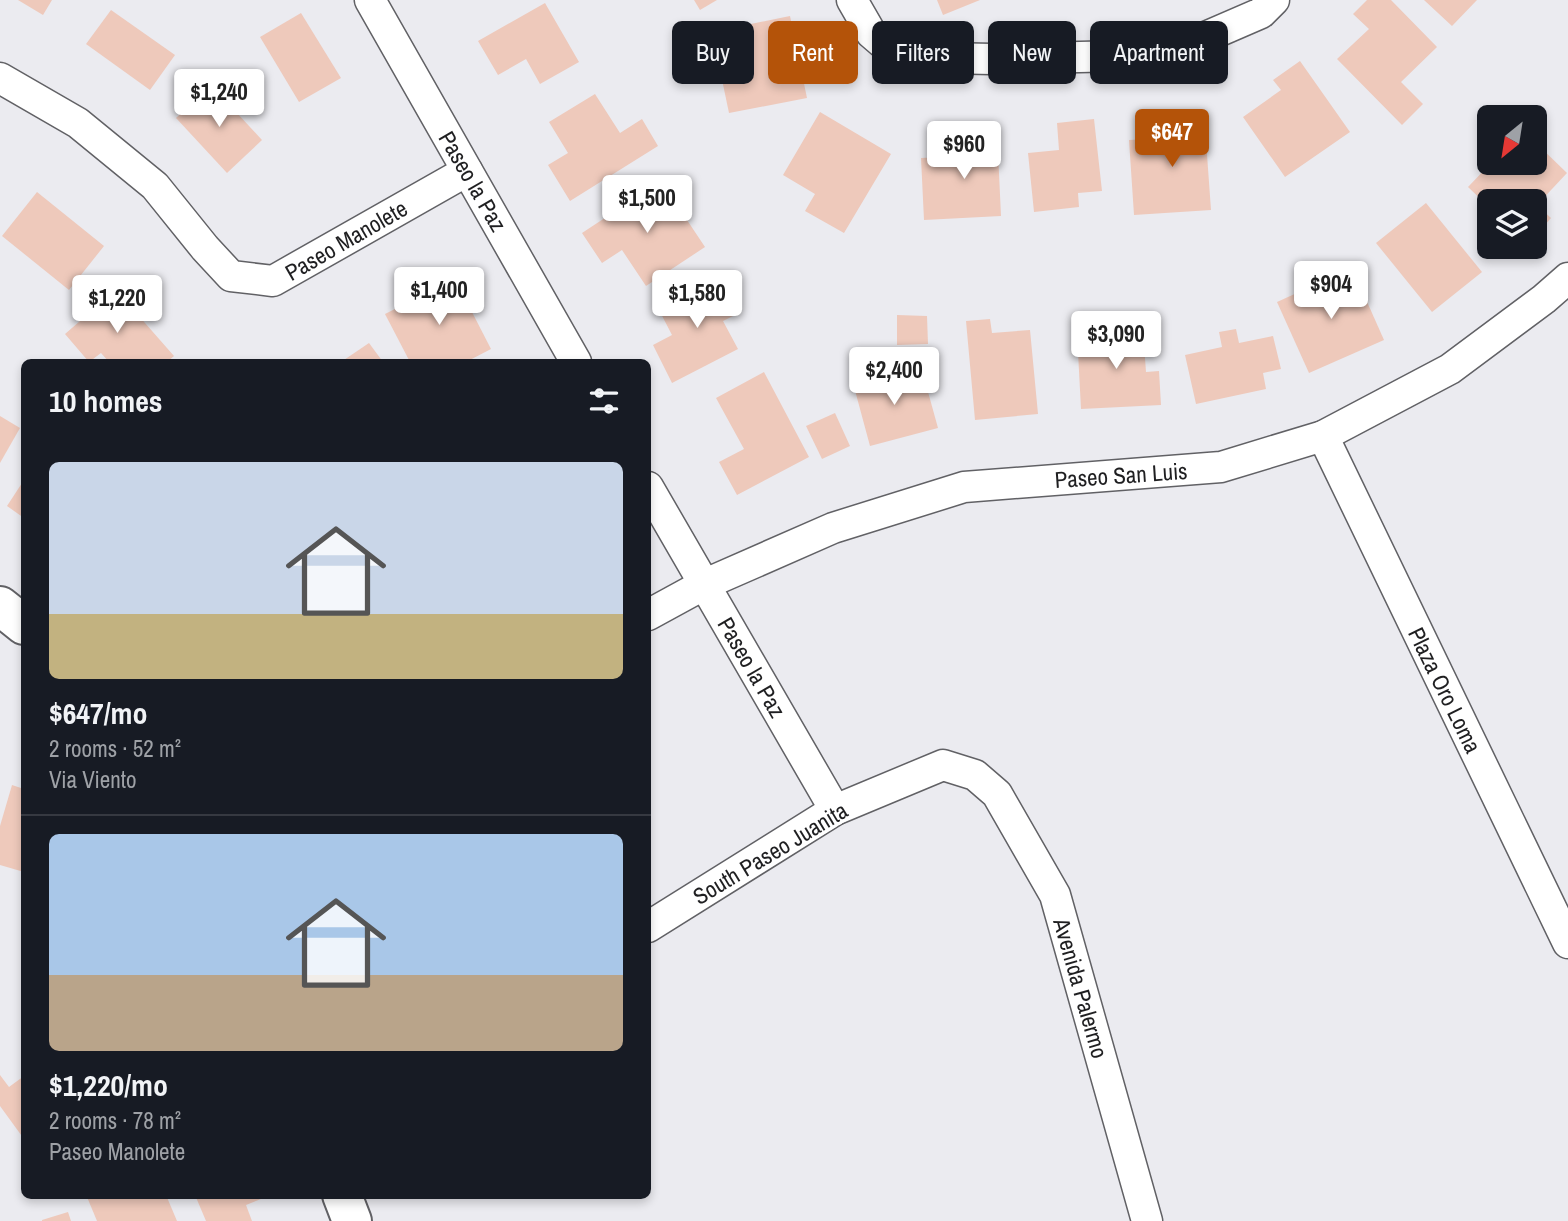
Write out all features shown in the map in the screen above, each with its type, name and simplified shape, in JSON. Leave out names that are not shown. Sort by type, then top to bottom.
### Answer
[{"type":"street","name":"Paseo la Paz","points":[[370,0],[574,359]]},
{"type":"street","points":[[852,0],[871,33],[898,57],[992,59],[1164,55],[1261,13],[1274,0]]},
{"type":"street","name":"Paseo Manolete","points":[[0,78],[78,123],[155,186],[205,248],[231,275],[273,281],[467,171]]},
{"type":"street","name":"Paseo San Luis","points":[[651,613],[704,585],[833,528],[964,487],[1221,467],[1323,436],[1450,369],[1568,278]]},
{"type":"street","name":"Plaza Oro Loma","points":[[1323,436],[1568,943]]},
{"type":"street","name":"Paseo la Paz","points":[[651,492],[835,810]]},
{"type":"street","points":[[0,606],[21,623]]},
{"type":"street","name":"South Paseo Juanita","points":[[651,925],[835,810],[943,765],[975,775]]},
{"type":"street","name":"Avenida Palermo","points":[[975,775],[997,794],[1055,895],[1147,1221]]},
{"type":"street","points":[[344,1199],[352,1221]]},
{"type":"building","points":[[18,0],[52,0],[43,15]]},
{"type":"building","points":[[694,0],[717,0],[700,10]]},
{"type":"building","points":[[937,0],[980,0],[943,15]]},
{"type":"building","points":[[1367,0],[1391,0],[1437,47],[1401,82],[1423,104],[1402,125],[1337,59],[1369,29],[1353,14]]},
{"type":"building","points":[[1424,0],[1477,0],[1452,26]]},
{"type":"building","points":[[545,3],[579,62],[540,84],[526,59],[498,75],[478,41]]},
{"type":"building","points":[[111,10],[175,55],[150,90],[86,44]]},
{"type":"building","points":[[301,13],[341,78],[299,102],[260,37]]},
{"type":"building","points":[[790,16],[791,21],[768,21],[768,84],[804,84],[807,98],[729,113],[723,84],[754,84],[754,23]]},
{"type":"building","points":[[1300,61],[1350,132],[1285,177],[1243,117],[1281,90],[1273,80]]},
{"type":"building","points":[[211,85],[262,140],[227,173],[176,118]]},
{"type":"building","points":[[595,94],[620,133],[642,119],[658,146],[570,201],[548,165],[568,153],[549,122]]},
{"type":"building","points":[[820,112],[891,154],[844,233],[805,211],[815,194],[783,175]]},
{"type":"building","points":[[1204,113],[1211,210],[1134,215],[1129,140],[1170,138],[1168,115]]},
{"type":"building","points":[[1094,119],[1102,191],[1078,193],[1079,207],[1034,212],[1028,153],[1059,150],[1057,123]]},
{"type":"building","points":[[997,131],[1001,216],[924,220],[921,158],[962,156],[961,133]]},
{"type":"building","points":[[1547,154],[1567,173],[1547,194],[1547,189],[1477,189],[1477,196],[1468,187],[1480,175],[1547,175]]},
{"type":"building","points":[[661,181],[705,247],[646,286],[622,250],[602,263],[582,233]]},
{"type":"building","points":[[37,192],[104,246],[69,290],[2,236]]},
{"type":"building","points":[[1426,203],[1482,272],[1432,312],[1376,243]]},
{"type":"building","points":[[1352,268],[1384,340],[1309,373],[1277,302]]},
{"type":"building","points":[[720,276],[739,313],[723,321],[738,349],[672,383],[653,345],[672,335],[658,308]]},
{"type":"building","points":[[455,279],[491,349],[472,359],[408,359],[385,314]]},
{"type":"building","points":[[116,290],[174,356],[170,359],[106,359],[101,353],[93,359],[86,359],[65,334]]},
{"type":"building","points":[[897,315],[927,316],[928,344],[897,345]]},
{"type":"building","points":[[990,319],[992,333],[1030,330],[1038,414],[975,420],[966,321]]},
{"type":"building","points":[[1236,329],[1239,343],[1273,336],[1281,369],[1263,373],[1266,389],[1196,404],[1185,355],[1222,347],[1219,332]]},
{"type":"building","points":[[1143,330],[1146,372],[1159,371],[1161,405],[1081,409],[1077,333]]},
{"type":"building","points":[[369,343],[381,359],[345,359]]},
{"type":"building","points":[[904,369],[909,385],[925,381],[938,428],[870,446],[853,383]]},
{"type":"building","points":[[764,372],[809,457],[737,495],[719,462],[744,449],[716,398]]},
{"type":"building","points":[[835,413],[850,446],[822,459],[806,426]]},
{"type":"building","points":[[0,416],[20,428],[0,463]]},
{"type":"building","points":[[21,485],[21,516],[7,506]]},
{"type":"building","points":[[12,785],[21,788],[21,871],[0,865],[0,826]]},
{"type":"building","points":[[0,1075],[9,1087],[21,1078],[21,1135],[0,1106]]},
{"type":"building","points":[[88,1199],[168,1199],[177,1221],[97,1221]]},
{"type":"building","points":[[197,1199],[261,1199],[246,1205],[252,1221],[206,1221]]},
{"type":"building","points":[[68,1212],[71,1221],[42,1221],[42,1220]]}]
